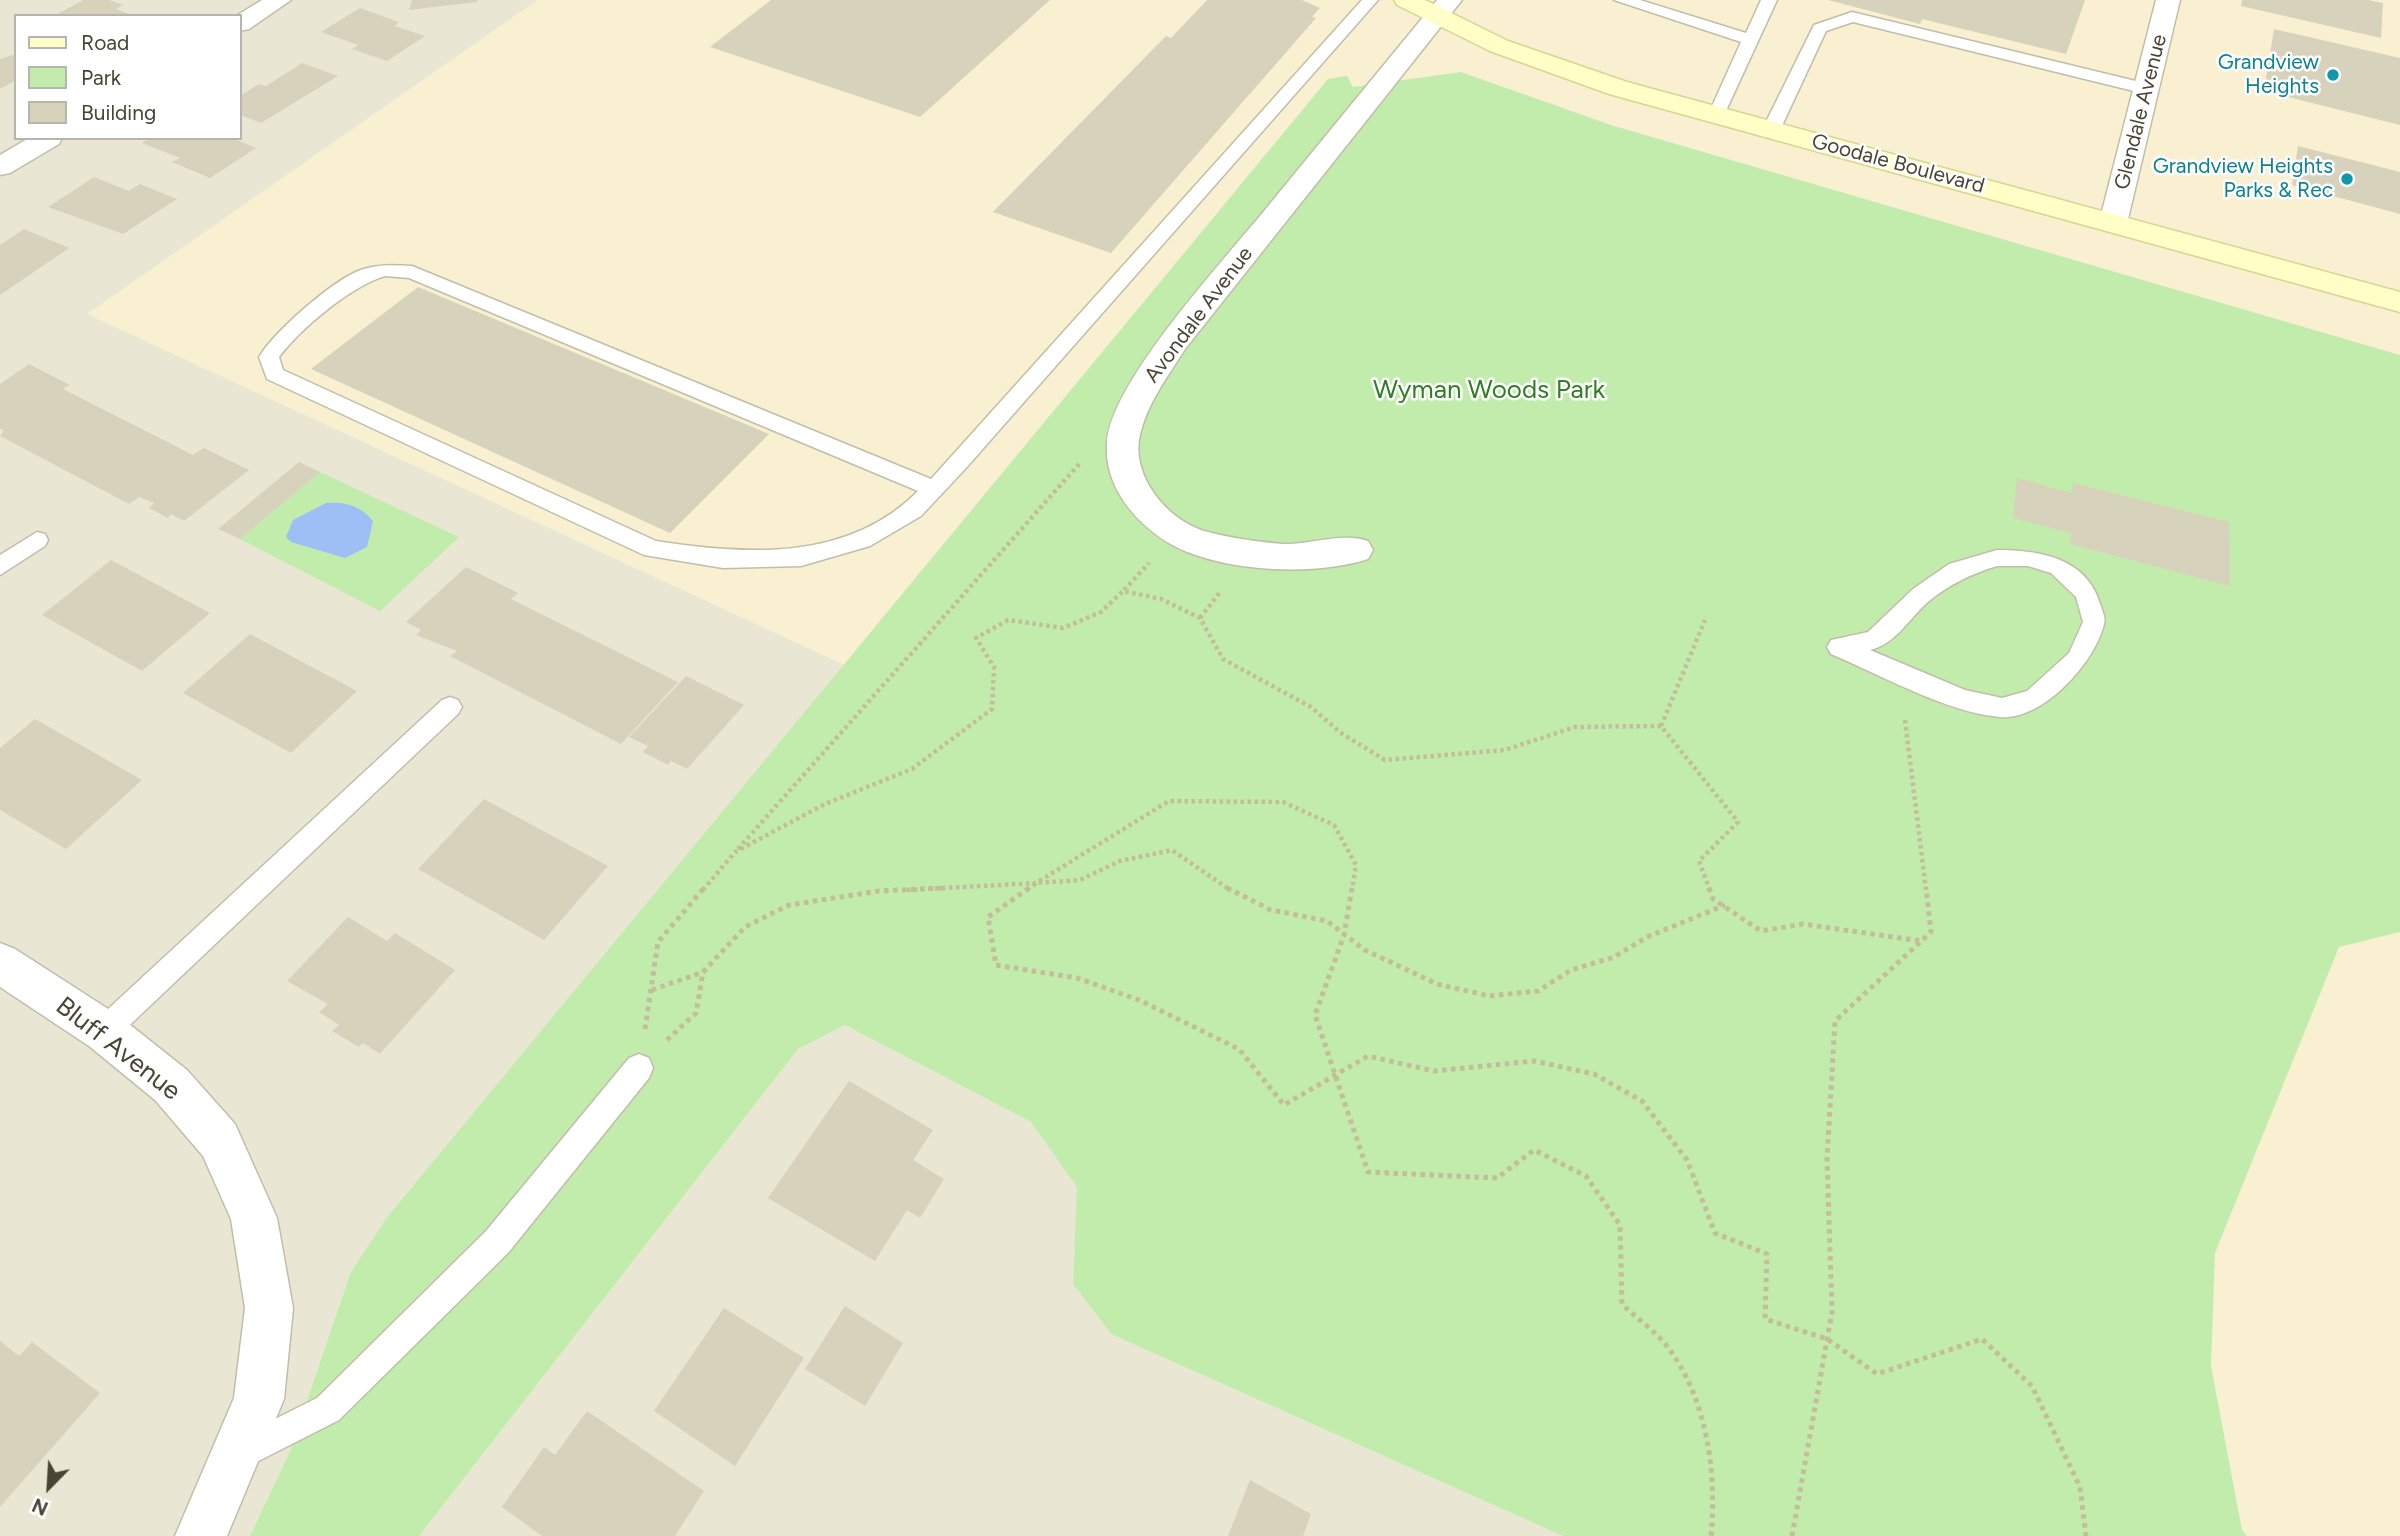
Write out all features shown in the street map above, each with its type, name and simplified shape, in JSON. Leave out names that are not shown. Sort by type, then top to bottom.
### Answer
[{"type":"main road","name":"Goodale Boulevard","points":[[1406,0],[1443,8],[1499,46],[1564,71],[2400,302]]},
{"type":"street","points":[[242,23],[279,0]]},
{"type":"street","name":"Glendale Avenue","points":[[2113,223],[2168,0]]},
{"type":"street","name":"Avondale Avenue","points":[[1356,550],[1284,557],[1198,544],[1155,518],[1143,503],[1124,463],[1124,441],[1136,400],[1174,342],[1443,8]]},
{"type":"street","points":[[0,167],[46,140]]},
{"type":"street","name":"Bluff Avenue","points":[[0,963],[104,1031],[171,1085],[219,1140],[254,1218],[269,1308],[259,1399],[235,1457]]},
{"type":"street","points":[[201,1536],[235,1457]]},
{"type":"lane","points":[[934,489],[412,272],[385,270],[363,276],[287,332],[269,357],[274,374],[652,549],[723,560],[801,558],[862,540],[913,510],[934,489],[1370,0]]},
{"type":"lane","points":[[1622,0],[1665,11],[1750,40]]},
{"type":"lane","points":[[1716,115],[1769,0]]},
{"type":"lane","points":[[1771,130],[1820,28],[1852,17],[2146,89]]},
{"type":"lane","points":[[0,567],[37,540]]},
{"type":"lane","points":[[1997,558],[2028,558],[2058,566],[2087,593],[2094,622],[2078,659],[2035,698],[2002,708],[1962,699],[1902,673],[1839,647],[1875,640],[1921,595],[1957,570],[1997,558]]},
{"type":"lane","points":[[104,1031],[450,706]]},
{"type":"lane","points":[[235,1457],[328,1409],[497,1242],[639,1068]]},
{"type":"path","points":[[639,1068],[658,942],[1081,461]]},
{"type":"path","points":[[735,852],[825,804],[912,769],[992,709],[994,667],[976,638],[1008,620],[1063,628],[1101,612],[1124,591],[1161,599],[1200,618],[1223,659],[1311,707],[1341,733],[1385,760],[1505,750],[1575,727],[1661,726]]},
{"type":"path","points":[[1661,726],[1705,620]]},
{"type":"path","points":[[1792,1536],[1832,1312],[1827,1159],[1835,1021],[1931,932],[1902,673]]},
{"type":"path","points":[[1661,726],[1738,822],[1699,861],[1713,899],[1761,931],[1803,923],[1921,941]]},
{"type":"path","points":[[1711,1536],[1714,1513],[1703,1416],[1668,1347],[1622,1304],[1620,1225],[1586,1176],[1534,1150],[1497,1178],[1368,1172],[1334,1076],[1315,1015],[1344,934],[1356,865],[1334,825],[1283,802],[1168,801],[1036,883],[988,917],[996,965],[1077,978],[1139,1000],[1239,1049],[1284,1105],[1334,1076],[1368,1056],[1434,1071],[1534,1062],[1594,1074],[1642,1101],[1688,1160],[1715,1233],[1767,1254],[1765,1319],[1827,1339],[1877,1374],[1982,1339],[2032,1386],[2080,1487],[2086,1536]]},
{"type":"path","points":[[652,990],[703,972],[745,928],[789,905],[879,891],[1080,880],[1120,861],[1172,850],[1225,887],[1260,905],[1271,910],[1327,921],[1365,950],[1437,984],[1489,996],[1538,991],[1571,970],[1614,957],[1647,937],[1725,905]]},
{"type":"path","points":[[639,1068],[696,1013],[703,972]]},
{"type":"shaded area","points":[[0,0],[538,0],[88,314],[845,665],[388,1216],[290,1451],[250,1536],[0,1536]]},
{"type":"shaded area","points":[[538,0],[2400,0],[2400,355],[1611,125],[1462,72],[1353,87],[1328,79],[845,665],[87,314]]},
{"type":"shaded area","points":[[2400,932],[2400,1536],[2247,1536],[2242,1530],[2211,1366],[2215,1253],[2339,947]]},
{"type":"shaded area","points":[[845,1025],[1031,1122],[1078,1187],[1073,1283],[1111,1334],[1563,1536],[419,1536],[798,1049]]},
{"type":"green space","name":"Wyman Woods Park","points":[[1461,72],[1611,125],[2400,355],[2400,932],[2339,947],[2215,1253],[2211,1366],[2242,1530],[2247,1536],[1563,1536],[1111,1334],[1073,1284],[1077,1187],[1031,1122],[845,1025],[798,1049],[419,1536],[250,1536],[290,1451],[351,1272],[388,1216],[1328,79],[1347,76],[1353,87]]},
{"type":"green space","points":[[320,472],[459,537],[380,611],[240,539]]},
{"type":"water","points":[[326,503],[352,506],[363,511],[373,521],[367,547],[345,558],[291,542],[286,537],[293,520]]},
{"type":"building","points":[[83,0],[109,0],[123,5],[116,9],[129,14],[58,14]]},
{"type":"building","points":[[412,0],[477,0],[477,2],[409,10]]},
{"type":"building","points":[[771,0],[1050,0],[920,117],[710,47]]},
{"type":"building","points":[[1207,0],[1302,0],[1320,8],[1312,17],[1316,18],[1111,253],[993,212],[1166,36],[1171,38]]},
{"type":"building","points":[[1828,0],[2085,0],[2066,54],[1922,19],[1920,24]]},
{"type":"building","points":[[2242,0],[2368,0],[2383,3],[2381,38],[2241,6]]},
{"type":"building","points":[[360,8],[399,22],[395,26],[425,36],[387,61],[352,49],[358,45],[321,32]]},
{"type":"building","name":"Grandview Heights","points":[[2274,29],[2400,58],[2400,125],[2264,91]]},
{"type":"building","points":[[14,55],[14,81],[0,89],[0,59]]},
{"type":"building","points":[[302,63],[338,76],[261,123],[242,116],[242,95],[259,84],[266,86]]},
{"type":"building","points":[[147,140],[237,140],[256,148],[210,178],[172,162],[180,158],[142,143]]},
{"type":"building","name":"Grandview Heights Parks & Rec","points":[[2298,146],[2400,172],[2400,214],[2292,185]]},
{"type":"building","points":[[94,177],[129,191],[140,184],[177,199],[123,234],[48,207]]},
{"type":"building","points":[[24,229],[69,248],[0,295],[0,245]]},
{"type":"building","points":[[418,287],[769,434],[670,533],[311,369]]},
{"type":"building","points":[[29,364],[70,385],[63,389],[193,455],[204,448],[249,470],[184,521],[171,514],[168,518],[149,508],[154,503],[139,497],[129,504],[0,436],[4,430],[0,429],[0,384]]},
{"type":"building","points":[[299,462],[320,472],[240,539],[218,529]]},
{"type":"building","points":[[2017,478],[2072,493],[2073,483],[2229,522],[2230,586],[2070,544],[2071,533],[2013,518]]},
{"type":"building","points":[[111,560],[210,613],[142,671],[42,615]]},
{"type":"building","points":[[466,567],[518,593],[511,599],[678,682],[621,744],[450,656],[457,651],[416,635],[421,630],[406,622]]},
{"type":"building","points":[[250,634],[357,691],[291,753],[183,693]]},
{"type":"building","points":[[686,676],[744,705],[687,769],[671,761],[668,765],[643,752],[648,746],[629,737]]},
{"type":"building","points":[[35,719],[142,780],[66,849],[0,810],[0,748]]},
{"type":"building","points":[[484,799],[608,866],[544,940],[418,869]]},
{"type":"building","points":[[348,917],[387,941],[395,933],[455,970],[380,1054],[363,1043],[359,1047],[332,1031],[339,1025],[319,1012],[328,1004],[287,981]]},
{"type":"building","points":[[849,1081],[933,1130],[913,1160],[944,1179],[920,1218],[907,1210],[875,1261],[768,1198]]},
{"type":"building","points":[[845,1306],[903,1343],[865,1406],[805,1369]]},
{"type":"building","points":[[724,1308],[804,1358],[735,1466],[654,1411]]},
{"type":"building","points":[[0,1341],[19,1356],[32,1342],[100,1393],[0,1507]]},
{"type":"building","points":[[587,1411],[704,1491],[675,1536],[542,1536],[502,1507],[544,1447],[555,1455]]},
{"type":"building","points":[[1250,1480],[1311,1514],[1303,1536],[1228,1536]]},
{"type":"place","name":"Grandview Heights","points":[[2333,75]]},
{"type":"place","name":"Grandview Heights Parks & Rec","points":[[2347,179]]}]
